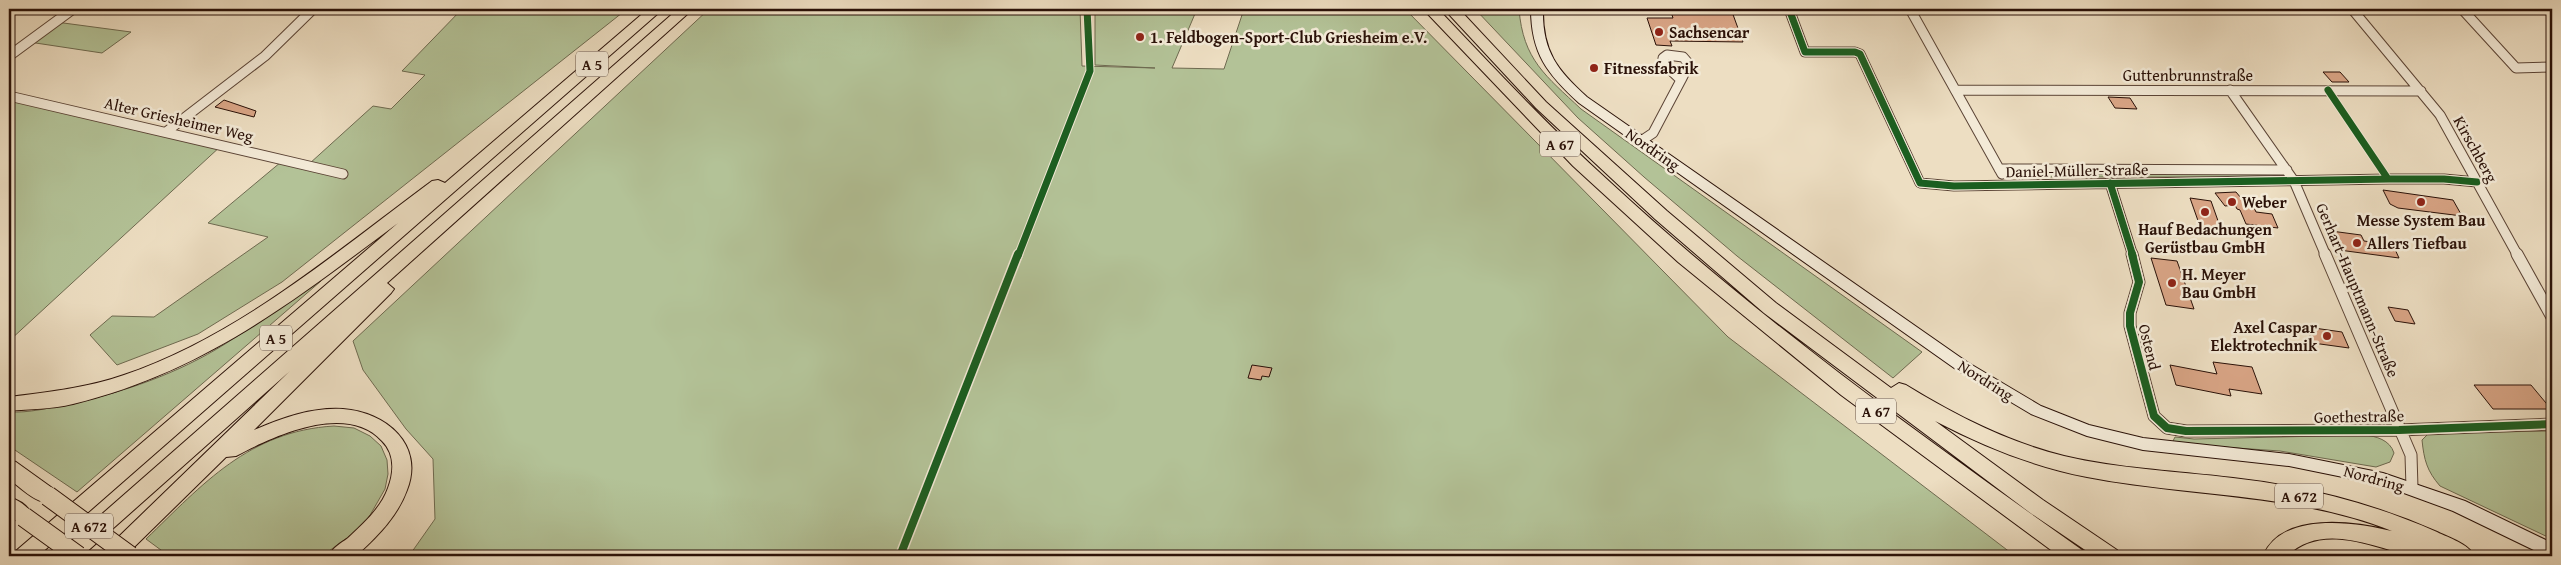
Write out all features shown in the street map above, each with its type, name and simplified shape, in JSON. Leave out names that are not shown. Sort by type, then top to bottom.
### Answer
[{"type":"highway","name":"A 5","points":[[24,556],[656,9]]},
{"type":"highway","name":"A 5","points":[[68,556],[686,9]]},
{"type":"highway","name":"A 67","points":[[1430,9],[1526,110],[1610,192],[1725,293],[1875,410],[2075,556]]},
{"type":"highway","name":"A 67","points":[[1451,9],[1541,105],[1661,215],[1770,308],[2036,506],[2110,556]]},
{"type":"highway","points":[[9,404],[66,398],[112,386],[174,363],[221,339],[253,319],[528,120]]},
{"type":"highway","name":"A 5","points":[[214,459],[397,277],[459,209]]},
{"type":"highway","name":"A 67","points":[[1770,308],[1931,411],[1969,430],[2030,454],[2064,464],[2124,475]]},
{"type":"highway","points":[[112,556],[214,459],[268,432],[317,418],[346,417],[361,419],[385,431],[397,445],[402,471],[396,494],[372,528],[338,556]]},
{"type":"highway","name":"A 672","points":[[9,468],[130,556]]},
{"type":"highway","name":"A 672","points":[[2124,475],[2256,489],[2330,502],[2397,523],[2464,556]]},
{"type":"highway","name":"A 672","points":[[16,511],[78,556]]},
{"type":"highway","name":"A 672","points":[[2273,556],[2288,542],[2302,536],[2338,530],[2381,536],[2432,556]]},
{"type":"main road","name":"Nordring","points":[[1537,9],[1539,42],[1554,71],[1583,100],[1962,366],[2011,397],[2060,421],[2143,444],[2289,460],[2348,471],[2412,488],[2459,506],[2552,551]]},
{"type":"street","points":[[9,56],[73,9]]},
{"type":"street","points":[[166,132],[266,56],[313,9]]},
{"type":"street","name":"Daniel-Müller-Straße","points":[[1789,9],[1805,52],[1855,52],[1860,54],[1920,183],[1954,186],[2444,179],[2477,182]]},
{"type":"street","points":[[1910,9],[2008,184]]},
{"type":"street","name":"Kirschberg","points":[[2352,9],[2440,115],[2552,317]]},
{"type":"street","points":[[2462,9],[2516,68],[2552,67]]},
{"type":"street","points":[[1641,141],[1653,133],[1681,80]]},
{"type":"street","name":"Guttenbrunnstraße","points":[[1955,90],[2421,91]]},
{"type":"street","name":"Gerhart-Hauptmann-Straße","points":[[2230,90],[2294,181],[2411,455],[2413,470],[2412,488]]},
{"type":"street","name":"Alter Griesheimer Weg","points":[[9,96],[343,174]]},
{"type":"street","name":"Daniel-Müller-Straße","points":[[1999,169],[2286,170]]},
{"type":"street","name":"Ostend","points":[[2110,183],[2139,275],[2138,289],[2129,312],[2130,326],[2154,416],[2167,428]]},
{"type":"street","name":"Goethestraße","points":[[2167,428],[2186,432],[2399,430],[2552,424]]},
{"type":"green space","points":[[462,9],[627,9],[282,282],[198,334],[117,365],[90,335],[112,316],[154,317],[268,237],[208,223],[281,162],[309,164],[373,106],[391,109],[425,75],[402,71]]},
{"type":"green space","points":[[709,9],[1080,9],[1082,66],[1155,68],[1095,65],[1095,9],[1197,9],[1172,68],[1224,69],[1244,9],[1405,9],[1728,337],[2015,556],[409,556],[435,519],[433,459],[406,429],[363,370],[353,341]]},
{"type":"green space","points":[[1475,9],[1519,9],[1525,41],[1538,66],[1581,109],[1922,352],[1893,378],[1737,256],[1644,177],[1578,118]]},
{"type":"green space","points":[[56,22],[131,32],[102,53],[29,42]]},
{"type":"green space","points":[[9,96],[222,145],[9,341]]},
{"type":"green space","points":[[2273,172],[2274,175],[2271,177],[2036,177],[2033,173]]},
{"type":"green space","points":[[316,281],[321,281],[77,492],[9,446],[9,412],[39,410],[89,399],[130,388],[169,373],[225,344]]},
{"type":"green space","points":[[334,426],[354,428],[370,436],[381,446],[387,460],[388,474],[385,489],[369,517],[354,533],[322,556],[169,556],[146,539],[208,480],[252,449],[277,438],[304,430]]},
{"type":"green space","points":[[2552,431],[2552,539],[2440,486],[2427,465],[2422,440],[2429,433]]},
{"type":"green space","points":[[2364,435],[2378,438],[2389,445],[2394,453],[2390,462],[2376,467],[2280,451],[2179,444],[2173,441],[2175,437],[2194,439]]},
{"type":"building","points":[[1670,9],[1731,9],[1743,42],[1670,41],[1672,46],[1656,45],[1647,18],[1673,18]]},
{"type":"building","points":[[2323,72],[2340,72],[2349,82],[2332,82]]},
{"type":"building","points":[[2108,97],[2130,98],[2137,109],[2115,108]]},
{"type":"building","points":[[224,100],[256,111],[254,117],[215,107]]},
{"type":"building","name":"Messe System Bau","points":[[2383,190],[2453,200],[2462,216],[2398,208],[2390,204]]},
{"type":"building","points":[[2236,192],[2241,198],[2250,199],[2256,212],[2272,214],[2278,228],[2246,224],[2240,210],[2235,205],[2225,206],[2215,193]]},
{"type":"building","name":"Hauf Bedachungen Gerüstbau GmbH","points":[[2190,198],[2211,201],[2223,235],[2202,232]]},
{"type":"building","name":"Allers Tiefbau","points":[[2331,231],[2361,235],[2364,241],[2393,245],[2399,258],[2339,250]]},
{"type":"building","name":"H. Meyer Bau GmbH","points":[[2151,258],[2177,261],[2194,309],[2166,305]]},
{"type":"building","points":[[2388,307],[2408,310],[2415,324],[2395,321]]},
{"type":"building","name":"Axel Caspar Elektrotechnik","points":[[2307,327],[2342,332],[2349,348],[2313,343]]},
{"type":"building","points":[[2213,362],[2252,367],[2262,394],[2229,389],[2231,396],[2176,385],[2170,365],[2217,374]]},
{"type":"building","points":[[1252,365],[1272,368],[1269,377],[1262,376],[1261,380],[1248,378]]},
{"type":"building","points":[[2474,385],[2531,385],[2551,409],[2493,409]]},
{"type":"cycle path","points":[[900,556],[1090,71],[1087,9]]},
{"type":"cycle path","points":[[1789,9],[1805,52],[1855,52],[1860,54],[1920,183],[1954,186],[2389,179],[2444,179],[2477,182]]},
{"type":"cycle path","points":[[2328,90],[2388,179]]},
{"type":"cycle path","points":[[2110,183],[2139,275],[2138,288],[2130,313],[2130,326],[2154,416],[2167,428],[2186,431],[2399,430],[2552,424]]},
{"type":"place","name":"Sachsencar","points":[[1659,32]]},
{"type":"place","name":"1. Feldbogen-Sport-Club Griesheim e.V.","points":[[1140,37]]},
{"type":"place","name":"Fitnessfabrik","points":[[1594,68]]},
{"type":"place","name":"Weber","points":[[2232,202]]},
{"type":"place","name":"Messe System Bau","points":[[2421,202]]},
{"type":"place","name":"Hauf Bedachungen Gerüstbau GmbH","points":[[2205,212]]},
{"type":"place","name":"Allers Tiefbau","points":[[2357,243]]},
{"type":"place","name":"H. Meyer Bau GmbH","points":[[2172,283]]},
{"type":"place","name":"Axel Caspar Elektrotechnik","points":[[2327,336]]}]
